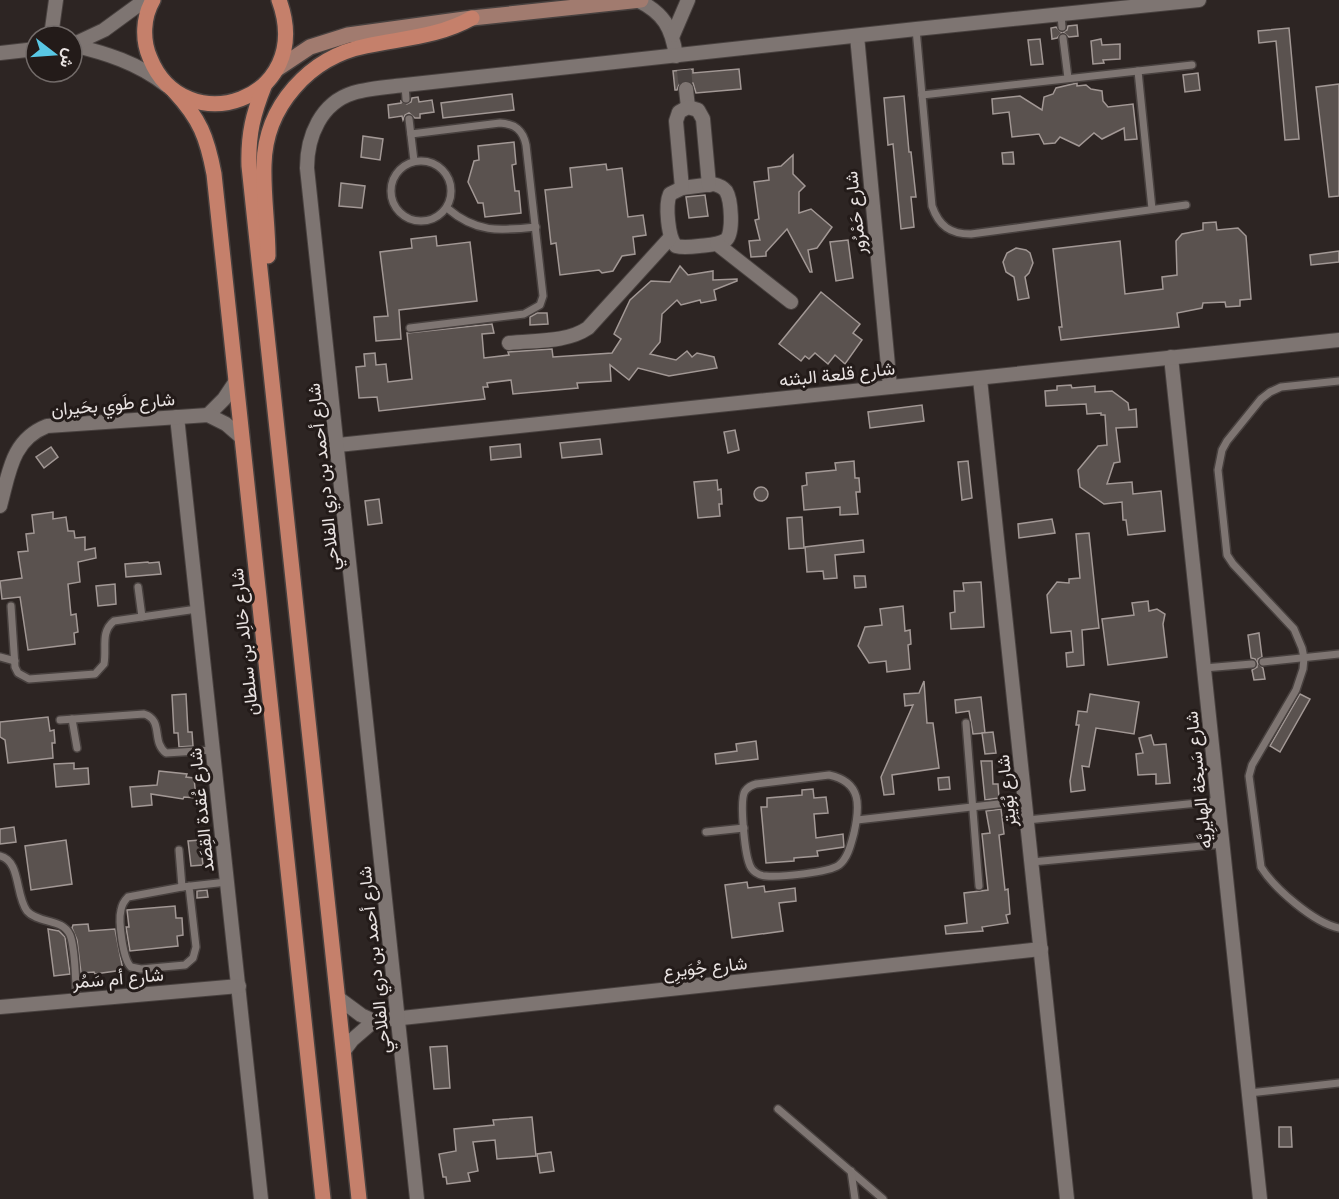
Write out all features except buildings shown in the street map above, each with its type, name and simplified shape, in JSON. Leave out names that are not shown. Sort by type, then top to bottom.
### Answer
[{"type":"main road","name":"شارع خالِد بن سلطان","points":[[153,0],[144,28],[146,49],[154,69],[198,120],[211,155],[214,174],[323,1199]]},
{"type":"main road","points":[[171,89],[196,102],[221,104],[245,98],[265,84],[277,69],[284,53],[287,35],[285,16],[279,0]]},
{"type":"main road","points":[[264,304],[268,259],[264,164],[266,145],[278,110],[288,94],[315,67],[331,57],[348,50],[441,33],[472,18]]},
{"type":"main road","points":[[265,84],[251,123],[249,144],[358,1199]]},
{"type":"street","points":[[53,24],[56,0]]},
{"type":"street","points":[[146,0],[104,30],[72,45],[123,60],[154,75],[171,89]]},
{"type":"street","points":[[277,69],[310,47],[339,37],[472,18],[639,0],[658,14],[673,35],[684,70]]},
{"type":"street","points":[[673,35],[688,0]]},
{"type":"street","name":"شارع أحمد بن دري الفلاحي","points":[[417,1199],[307,168],[310,136],[317,122],[339,100],[353,93],[406,92],[679,55],[916,28],[1061,21],[1199,0]]},
{"type":"street","name":"شارع حَمْرُور","points":[[857,36],[890,387]]},
{"type":"street","points":[[0,52],[24,50]]},
{"type":"street","points":[[686,89],[687,107]]},
{"type":"street","points":[[682,188],[676,121],[679,112],[687,107],[693,107],[701,114],[709,185]]},
{"type":"street","points":[[709,185],[722,187],[728,197],[731,231],[728,238],[717,244],[679,247],[673,244],[670,238],[668,198],[673,191],[682,188],[709,185]]},
{"type":"street","points":[[509,343],[581,333],[670,238]]},
{"type":"street","points":[[717,244],[791,302]]},
{"type":"street","name":"شارع قلعة البثنه","points":[[338,445],[1339,340]]},
{"type":"street","name":"شارع سَبخة الهايرِيَّه","points":[[1171,357],[1260,1199]]},
{"type":"street","name":"شارع بُوَيتِر","points":[[980,379],[1067,1199]]},
{"type":"street","points":[[236,381],[224,399],[208,415],[226,424],[242,437]]},
{"type":"street","name":"شارع طَوي بحَيران","points":[[0,506],[17,449],[38,429],[47,426],[208,415]]},
{"type":"street","name":"شارع عُقدة القِصَد","points":[[177,417],[261,1199]]},
{"type":"street","name":"شارع جُوَيرِع","points":[[374,1021],[1041,949]]},
{"type":"street","name":"شارع أم سَمُر","points":[[0,1007],[239,986]]},
{"type":"street","points":[[338,998],[361,1015],[374,1021],[357,1035],[343,1052]]},
{"type":"lane","points":[[916,28],[932,207],[942,225],[950,231],[971,234],[1186,205]]},
{"type":"lane","points":[[1063,38],[1068,78]]},
{"type":"lane","points":[[922,95],[1192,65]]},
{"type":"lane","points":[[1138,71],[1152,209]]},
{"type":"lane","points":[[409,119],[414,161]]},
{"type":"lane","points":[[410,328],[524,314],[540,305],[543,296],[526,145],[524,136],[518,128],[510,123],[500,123],[411,134]]},
{"type":"lane","points":[[426,160],[438,165],[447,173],[451,185],[451,197],[447,208],[438,216],[427,221],[416,221],[405,216],[396,208],[392,197],[391,186],[395,175],[403,166],[414,161],[426,160]]},
{"type":"lane","points":[[447,208],[466,222],[489,229],[536,226]]},
{"type":"lane","points":[[1339,381],[1281,387],[1270,392],[1261,399],[1227,441],[1219,460],[1218,470],[1227,555],[1294,629],[1304,658],[1296,690],[1252,765],[1250,787],[1258,856],[1261,867],[1275,884],[1314,918],[1325,925],[1339,928]]},
{"type":"lane","points":[[138,587],[142,616]]},
{"type":"lane","points":[[11,606],[15,661],[18,673],[29,679],[95,674],[104,664],[105,637],[109,625],[120,619],[199,609]]},
{"type":"lane","points":[[1263,662],[1339,654]]},
{"type":"lane","points":[[0,657],[15,661]]},
{"type":"lane","points":[[1204,668],[1252,664]]},
{"type":"lane","points":[[60,720],[144,714],[153,719],[157,725],[159,747],[166,753],[213,750]]},
{"type":"lane","points":[[72,719],[77,748]]},
{"type":"lane","points":[[966,723],[979,886]]},
{"type":"lane","points":[[829,776],[838,777],[853,789],[859,807],[857,820],[849,850],[845,859],[838,866],[822,871],[767,876],[756,873],[749,864],[742,797],[750,786],[829,776]]},
{"type":"lane","points":[[857,820],[1025,801]]},
{"type":"lane","points":[[1027,820],[1218,801]]},
{"type":"lane","points":[[706,832],[744,828]]},
{"type":"lane","points":[[1032,862],[1222,844]]},
{"type":"lane","points":[[179,850],[186,887],[196,947],[194,958],[185,965],[141,969],[131,967],[125,959],[120,915],[123,902],[128,897],[186,887],[227,882]]},
{"type":"lane","points":[[0,855],[6,857],[13,866],[20,896],[28,911],[32,915],[61,925],[69,934],[77,1000]]},
{"type":"lane","points":[[1249,1093],[1339,1083]]},
{"type":"lane","points":[[778,1109],[883,1199]]},
{"type":"lane","points":[[851,1171],[855,1199]]},
{"type":"tunnel","points":[[684,70],[686,89]]}]
